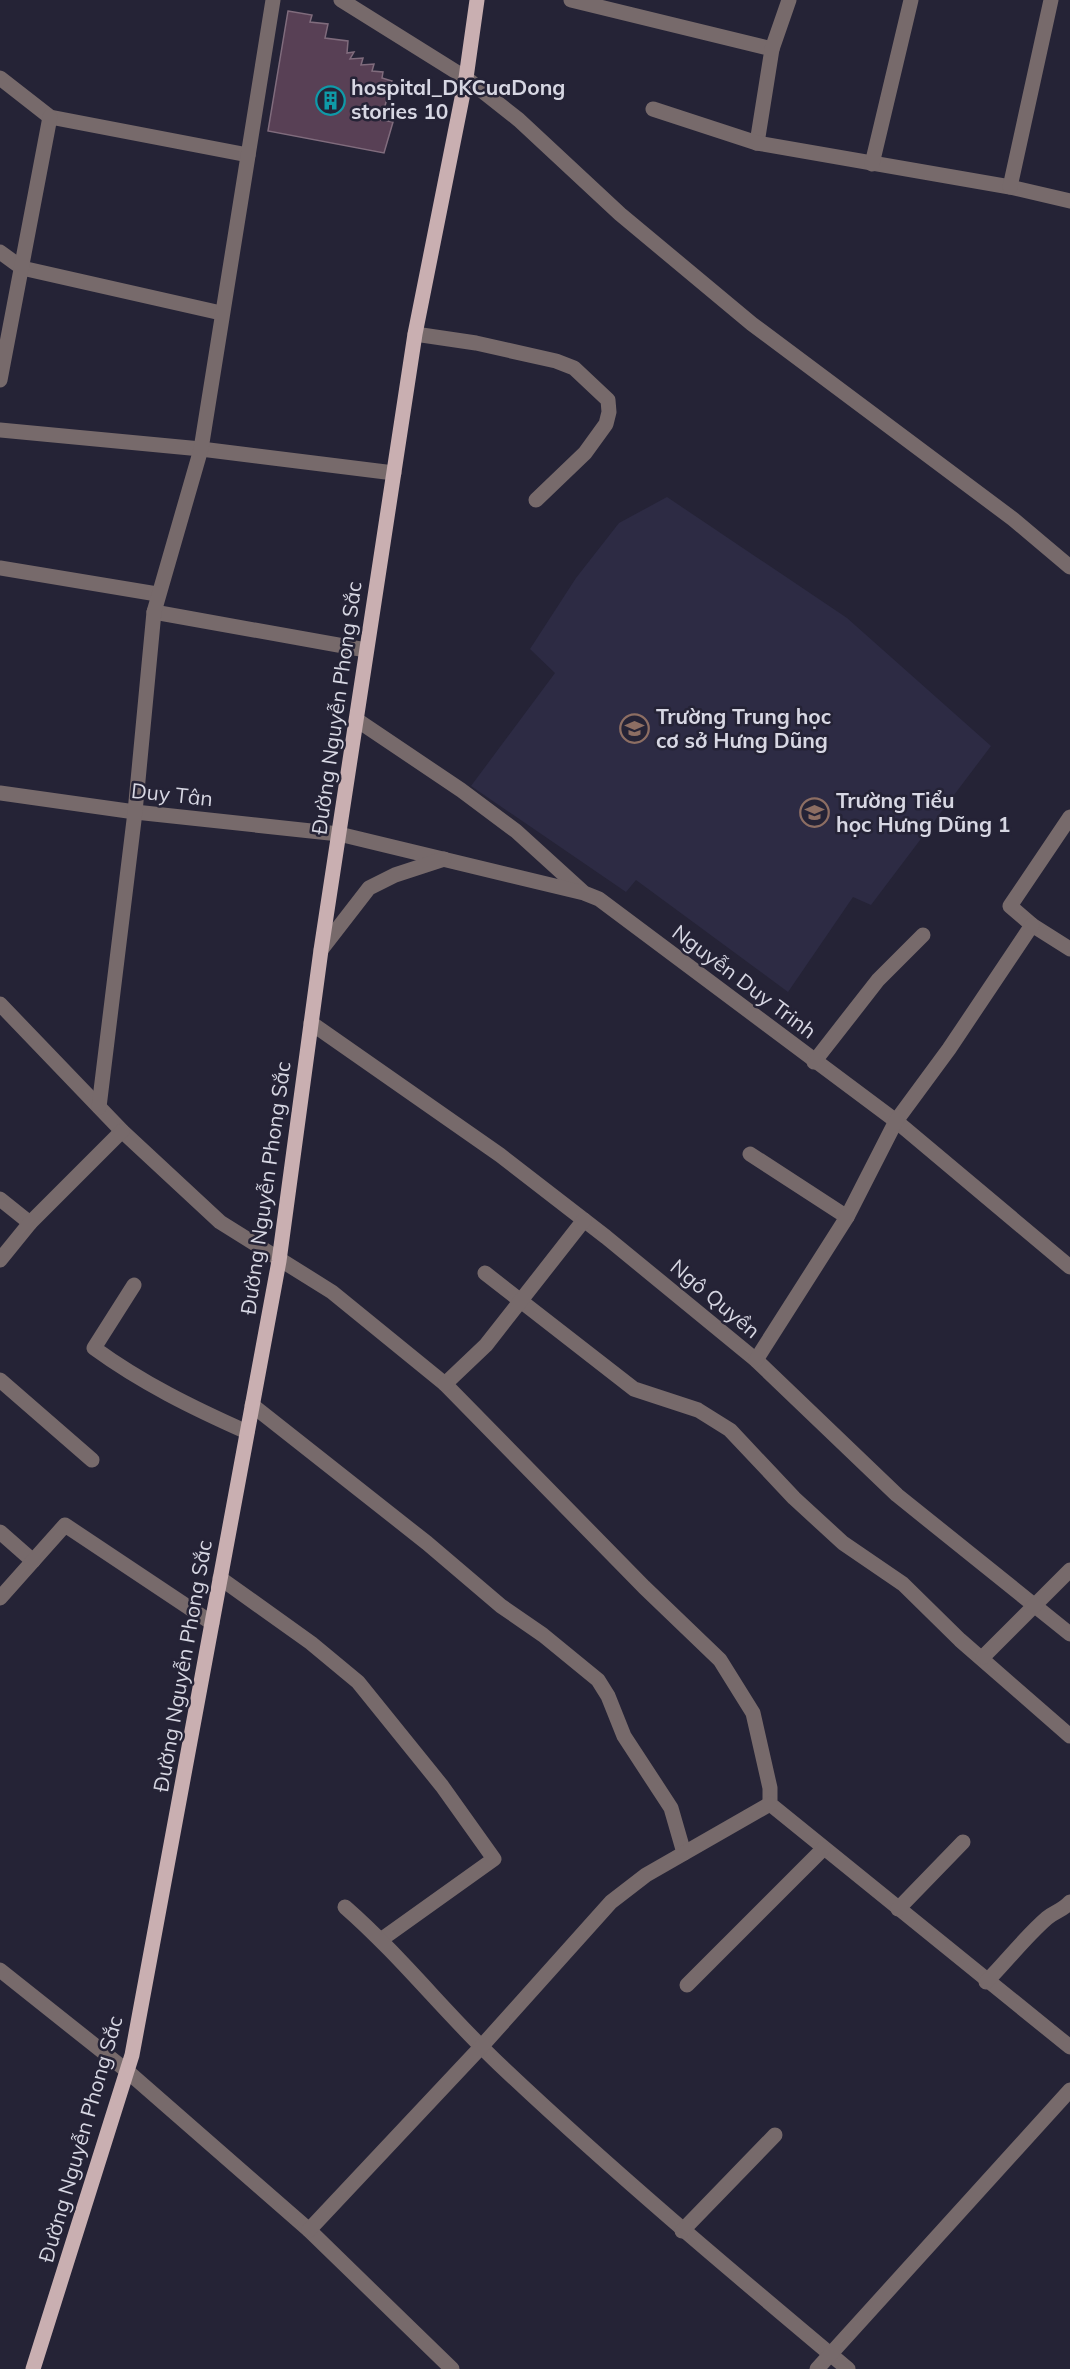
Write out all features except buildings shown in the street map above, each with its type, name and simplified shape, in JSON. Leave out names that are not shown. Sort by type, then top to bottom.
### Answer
[{"type":"main road","name":"Đường Nguyễn Phong Sắc","points":[[33,2369],[135,2043],[279,1261],[321,950],[366,650],[416,334],[466,78],[477,0]]},
{"type":"street","points":[[99,1107],[135,812],[154,612],[157,594],[201,449],[273,0]]},
{"type":"street","points":[[341,0],[466,78],[527,127],[620,214],[752,324],[1013,519],[1070,567]]},
{"type":"street","points":[[571,0],[772,49]]},
{"type":"street","points":[[757,144],[772,49],[789,0]]},
{"type":"street","points":[[872,164],[911,0]]},
{"type":"street","points":[[1010,187],[1051,0]]},
{"type":"street","points":[[0,78],[50,117],[248,155]]},
{"type":"street","points":[[653,109],[757,144],[1010,187],[1070,201]]},
{"type":"street","points":[[0,380],[50,117]]},
{"type":"street","points":[[0,252],[22,268],[221,313]]},
{"type":"street","points":[[416,334],[476,343],[556,361],[574,368],[608,400],[609,412],[606,424],[585,453],[536,500]]},
{"type":"street","points":[[0,430],[201,449],[394,473]]},
{"type":"street","points":[[0,568],[157,594]]},
{"type":"street","points":[[154,612],[366,650]]},
{"type":"street","points":[[357,720],[461,790],[516,831],[584,892]]},
{"type":"street","name":"Duy Tân","points":[[0,793],[135,812],[339,834]]},
{"type":"street","points":[[1070,817],[1010,906],[1032,925],[1070,949]]},
{"type":"street","name":"Nguyễn Duy Trinh","points":[[339,834],[584,892],[612,907],[814,1062],[896,1121],[1070,1268]]},
{"type":"street","points":[[321,950],[369,888],[395,875],[446,858]]},
{"type":"street","points":[[756,1360],[847,1217],[896,1121],[949,1049],[1032,925]]},
{"type":"street","points":[[814,1062],[878,980],[923,935]]},
{"type":"street","points":[[0,1004],[122,1131],[220,1222],[279,1261],[332,1292],[445,1384],[644,1587],[720,1660],[753,1713],[770,1788],[770,1804]]},
{"type":"street","name":"Ngô Quyền","points":[[311,1023],[500,1155],[584,1220],[756,1360],[897,1496],[1070,1634]]},
{"type":"street","points":[[0,1260],[30,1223],[122,1131]]},
{"type":"street","points":[[750,1154],[847,1217]]},
{"type":"street","points":[[0,1199],[30,1223]]},
{"type":"street","points":[[445,1384],[486,1345],[584,1220]]},
{"type":"street","points":[[485,1273],[633,1389],[698,1410],[730,1430],[794,1498],[843,1543],[903,1584],[960,1640],[983,1657],[1070,1736]]},
{"type":"street","points":[[134,1285],[94,1348],[129,1374],[185,1404],[247,1432]]},
{"type":"street","points":[[0,1380],[92,1460]]},
{"type":"street","points":[[252,1405],[427,1543],[501,1606],[543,1635],[598,1680],[608,1696],[624,1736],[671,1808],[684,1854]]},
{"type":"street","points":[[0,1598],[64,1526],[212,1623]]},
{"type":"street","points":[[0,1532],[33,1561]]},
{"type":"street","points":[[983,1657],[1070,1570]]},
{"type":"street","points":[[220,1578],[311,1643],[358,1682],[442,1786],[494,1859],[382,1939]]},
{"type":"street","points":[[770,1804],[1070,2047]]},
{"type":"street","points":[[309,2230],[481,2047],[611,1902],[646,1875],[770,1804]]},
{"type":"street","points":[[898,1909],[963,1842]]},
{"type":"street","points":[[687,1985],[824,1849]]},
{"type":"street","points":[[987,1982],[1036,1928],[1050,1916],[1060,1912],[1070,1902]]},
{"type":"street","points":[[345,1907],[382,1939],[481,2047],[682,2231],[848,2369]]},
{"type":"street","points":[[0,1971],[127,2071],[309,2230],[452,2369]]},
{"type":"street","points":[[817,2369],[1070,2090]]},
{"type":"street","points":[[682,2231],[775,2135]]},
{"type":"shaded area","points":[[667,497],[847,618],[991,746],[871,905],[853,897],[788,992],[636,880],[626,892],[471,786],[555,673],[530,649],[576,578],[619,523]]},
{"type":"place","name":"hospital_DKCuaDong stories 10","points":[[330,100]]},
{"type":"place","name":"Trường Trung học cơ sở Hưng Dũng","points":[[635,729]]},
{"type":"place","name":"Trường Tiểu học Hưng Dũng 1","points":[[815,813]]}]
